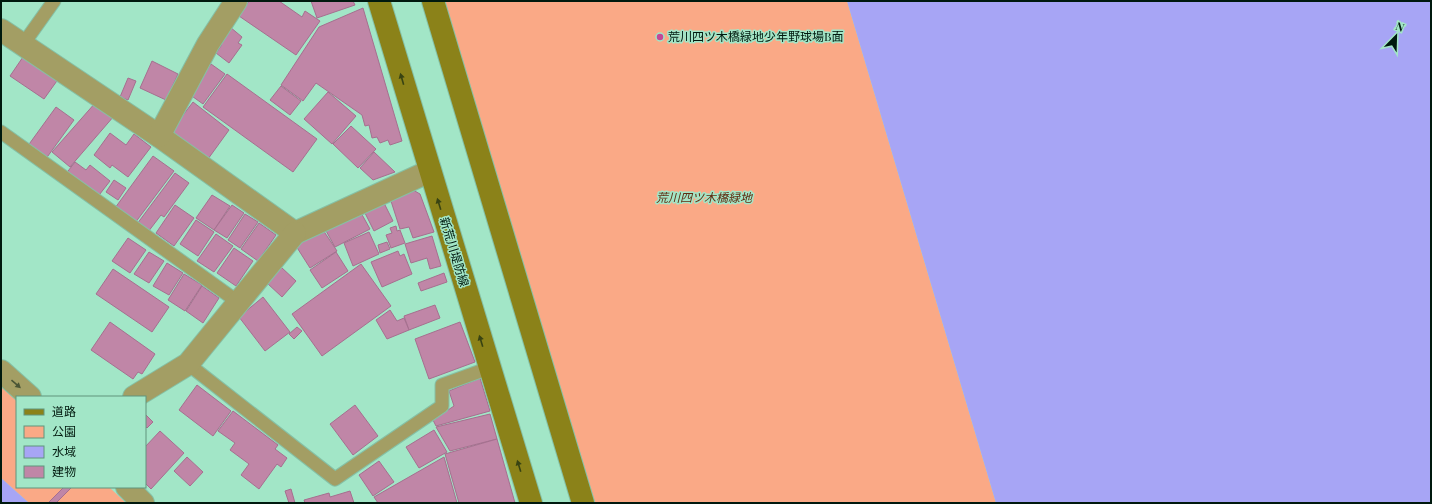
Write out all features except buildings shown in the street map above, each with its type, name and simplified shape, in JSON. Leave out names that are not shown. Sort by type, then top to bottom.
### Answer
[{"type":"main road","name":"新荒川堤防線","points":[[379,1],[531,503]]},
{"type":"main road","points":[[433,1],[583,503]]},
{"type":"street","points":[[159,136],[208,44],[236,1]]},
{"type":"street","points":[[1,30],[24,43],[159,136],[295,233]]},
{"type":"street","points":[[136,396],[188,364],[295,233],[430,172]]},
{"type":"street","points":[[1,371],[29,396]]},
{"type":"street","points":[[128,488],[144,503]]},
{"type":"lane","points":[[24,43],[54,1]]},
{"type":"lane","points":[[1,132],[238,302]]},
{"type":"lane","points":[[188,364],[335,479],[442,406],[442,385],[490,368]]},
{"type":"green space","name":"荒川四ツ木橋緑地","points":[[444,1],[847,1],[996,503],[595,503]]},
{"type":"green space","points":[[1,386],[16,400],[16,488],[110,488],[126,503],[29,503],[1,478]]},
{"type":"water","points":[[847,1],[1431,1],[1431,503],[996,503]]},
{"type":"water","points":[[1,478],[29,503],[1,503]]},
{"type":"place","name":"荒川四ツ木橋緑地少年野球場B面","points":[[660,37]]}]
